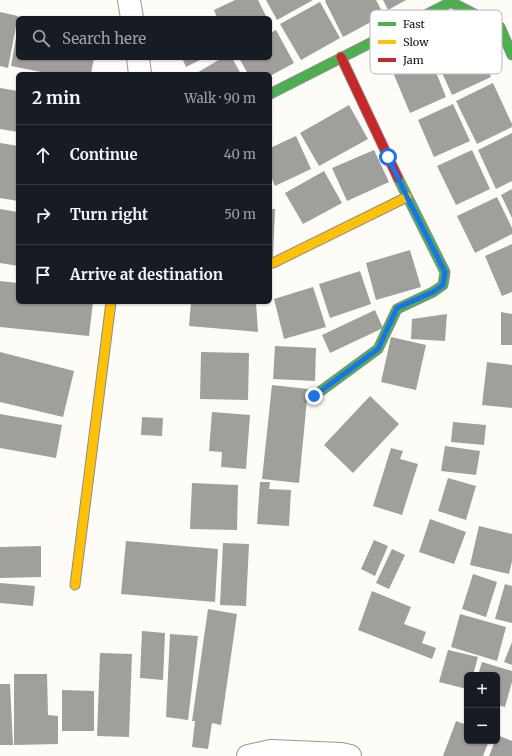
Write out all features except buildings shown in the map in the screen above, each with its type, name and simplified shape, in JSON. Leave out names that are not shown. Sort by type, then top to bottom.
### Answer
[{"type":"street","points":[[130,0],[132,16]]},
{"type":"street","points":[[432,10],[450,1],[472,10]]},
{"type":"street","points":[[506,24],[512,54]]},
{"type":"street","points":[[272,93],[370,42]]},
{"type":"street","points":[[314,396],[378,349],[397,308],[433,292],[443,285],[445,272],[407,197],[341,57]]},
{"type":"street","points":[[138,60],[140,72]]},
{"type":"street","points":[[273,263],[407,197]]},
{"type":"street","points":[[75,585],[111,304]]},
{"type":"street","points":[[248,756],[270,751],[344,755]]},
{"type":"traffic: fast","points":[[435,10],[451,2],[467,10]]},
{"type":"traffic: fast","points":[[502,32],[512,55]]},
{"type":"traffic: fast","points":[[272,93],[370,43]]},
{"type":"traffic: fast","points":[[314,396],[378,349],[397,309],[433,292],[443,285],[445,272],[398,178]]},
{"type":"traffic: slow","points":[[273,263],[407,197]]},
{"type":"traffic: slow","points":[[75,585],[111,304]]},
{"type":"traffic: jam","points":[[341,57],[398,178]]},
{"type":"route","points":[[314,396],[378,349],[397,308],[433,292],[443,285],[445,272],[388,157]]}]
